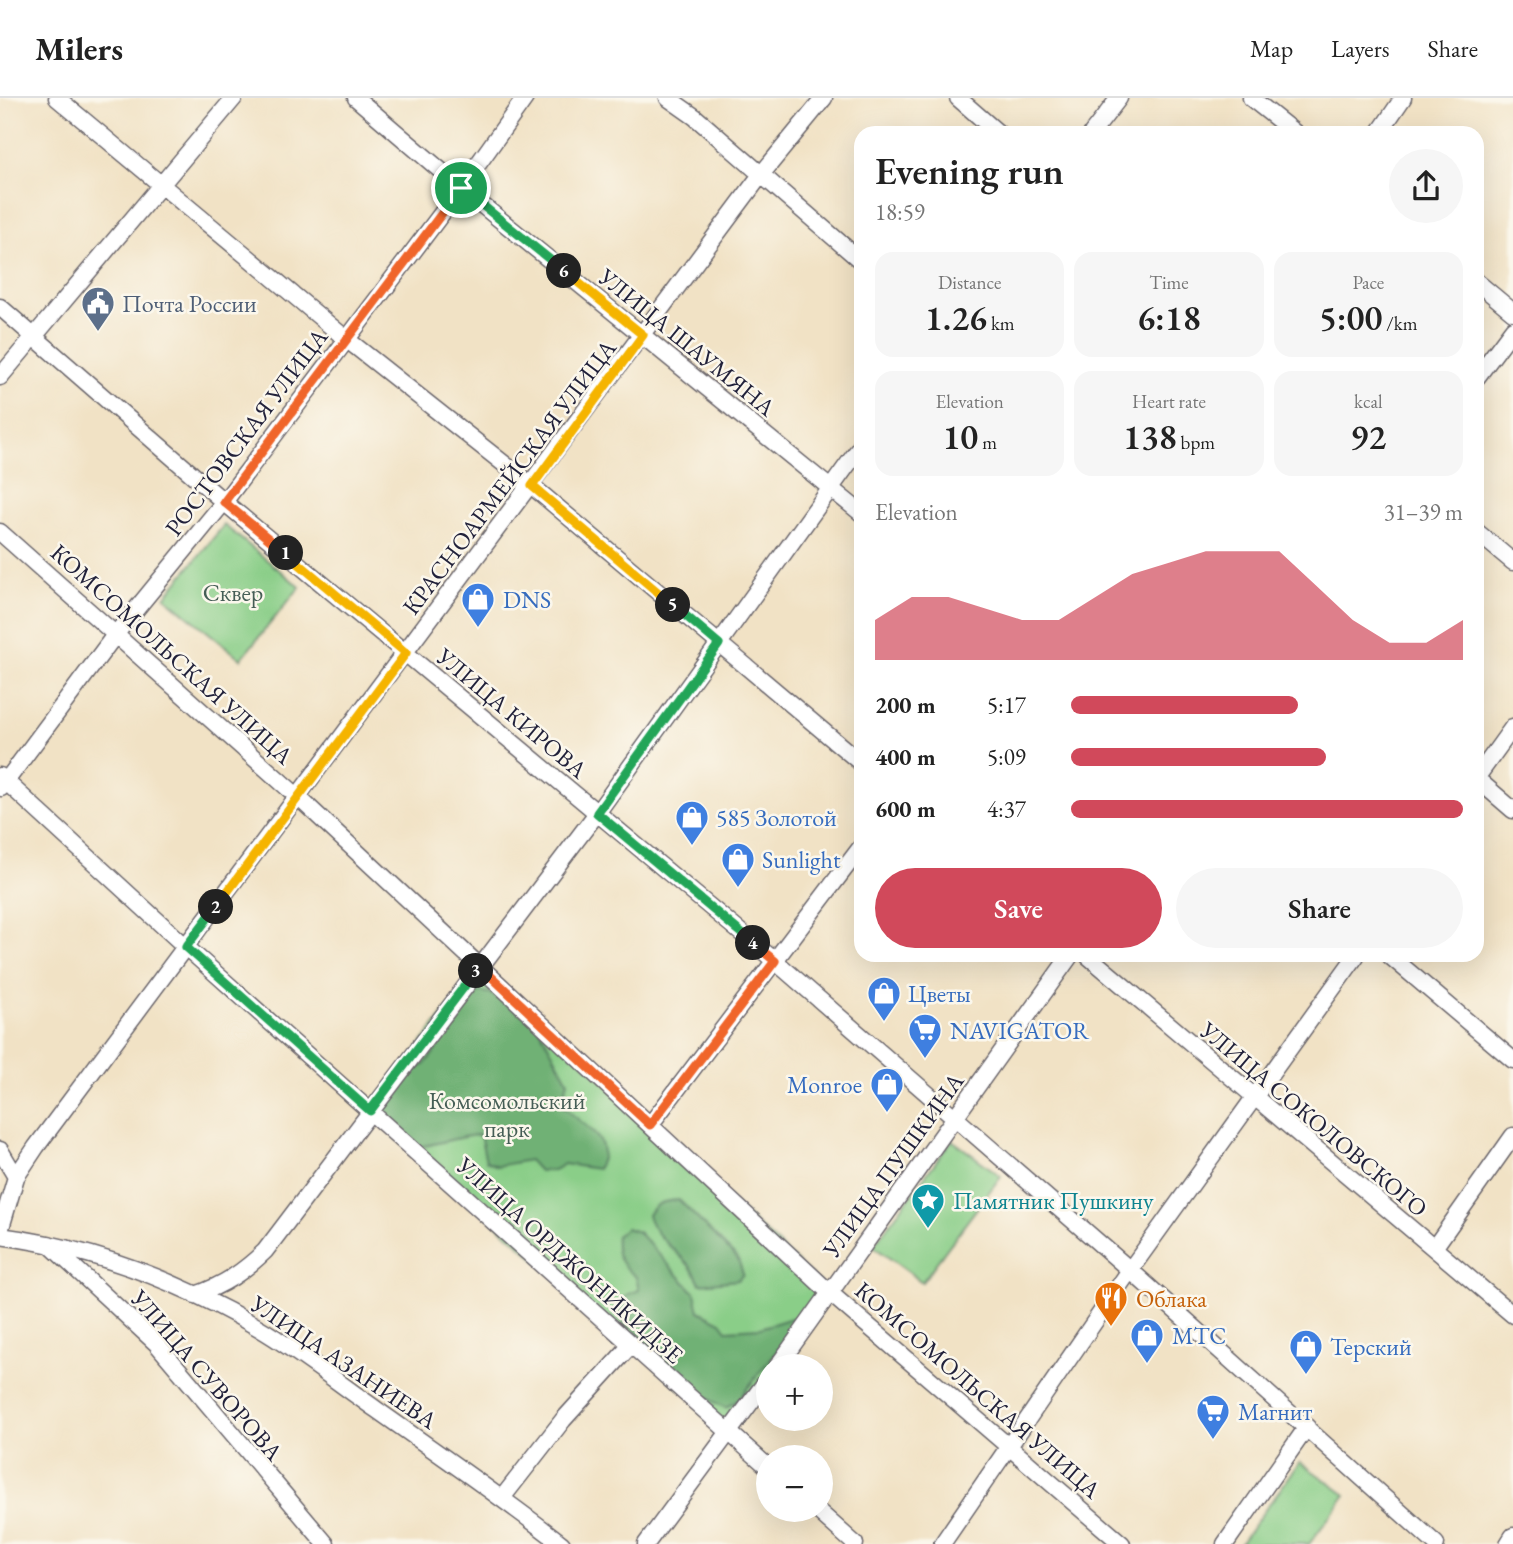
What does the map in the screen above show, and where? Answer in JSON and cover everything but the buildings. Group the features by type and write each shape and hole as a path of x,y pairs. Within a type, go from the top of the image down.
{"street":[{"path":"57,98 345,338 532,486 854,757"},
{"path":"0,377 234,98"},
{"name":"УЛИЦА ШАУМЯНА","path":"356,98 461,188 854,507"},
{"name":"РОСТОВСКАЯ УЛИЦА","path":"2,783 116,635 224,502 345,338 461,188 525,98"},
{"path":"668,98 695,117 854,255"},
{"name":"КРАСНОАРМЕЙСКАЯ УЛИЦА","path":"0,1234 16,1177 760,176 824,98"},
{"path":"958,98 990,126"},
{"path":"1097,126 1119,98"},
{"path":"1251,98 1286,126"},
{"path":"1385,126 1404,98"},
{"path":"1484,288 1513,312"},
{"name":"УЛИЦА КИРОВА","path":"0,307 224,502 775,961 1130,1270 1436,1544"},
{"path":"1484,367 1513,328"},
{"path":"195,1295 219,1287 242,1273 265,1251 597,813 854,455"},
{"name":"КОМСОМОЛЬСКАЯ УЛИЦА","path":"0,532 298,797 830,1293 1008,1449 1122,1544"},
{"path":"1484,538 1513,562"},
{"path":"1484,768 1513,727"},
{"name":"УЛИЦА ОРДЖОНИКИДЗЕ","path":"2,783 756,1456"},
{"path":"1484,784 1513,810"},
{"path":"650,1125 854,856"},
{"name":"УЛИЦА ПУШКИНА","path":"786,1354 1066,962"},
{"name":"УЛИЦА СОКОЛОВСКОГО","path":"1095,962 1253,1099 1513,1315"},
{"path":"942,1544 1130,1270 1352,962"},
{"path":"1397,962 1513,1060"},
{"path":"1434,1248 1513,1136"},
{"path":"0,1150 16,1177"},
{"name":"УЛИЦА АЗАНИЕВА","path":"0,1234 47,1242 104,1257 195,1295 259,1328 502,1498 562,1544"},
{"name":"УЛИЦА СУВОРОВА","path":"47,1242 157,1344 326,1544"},
{"path":"502,1498 563,1420 631,1345"},
{"path":"646,1544 756,1396"},
{"path":"1225,1544 1307,1427"},
{"path":"830,1522 855,1544"},
{"path":"1508,1544 1513,1536"}],"green space":[{"name":"Сквер","path":"224,525 300,587 241,659 165,597"},
{"name":"Комсомольский парк","path":"480,966 830,1293 786,1354 756,1354 756,1396 730,1433 370,1111"},
{"path":"470,990 489,993 537,1024 568,1081 561,1103 593,1132 603,1148 597,1169 564,1164 554,1170 539,1171 529,1160 497,1166 486,1161 480,1135 416,1147 380,1115 406,1074 424,1065 437,1049 460,1001"},
{"path":"952,1140 1001,1176 922,1282 873,1246"},
{"path":"679,1200 738,1259 743,1274 738,1280 700,1284 689,1265 659,1235 648,1215 661,1203"},
{"path":"626,1228 638,1232 695,1293 699,1311 721,1322 727,1330 760,1328 792,1318 796,1327 775,1354 756,1354 756,1377 738,1400 726,1408 712,1401 679,1379 632,1334 622,1320 617,1306 626,1295 639,1290 636,1277 617,1255 616,1236"},
{"path":"1300,1462 1346,1495 1309,1544 1240,1544"}],"place":[{"name":"Почта России","path":"98,333"},
{"name":"DNS","path":"478,629"},
{"name":"585 Золотой","path":"692,847"},
{"name":"Sunlight","path":"738,889"},
{"name":"Цветы","path":"884,1023"},
{"name":"NAVIGATOR","path":"925,1060"},
{"name":"Monroe","path":"887,1114"},
{"name":"Памятник Пушкину","path":"928,1230"},
{"name":"Облака","path":"1111,1328"},
{"name":"МТС","path":"1147,1365"},
{"name":"Терский","path":"1306,1376"},
{"name":"Магнит","path":"1213,1441"}],"route":[{"path":"461,188 643,335 532,486 719,644 597,813 775,961 650,1125 480,966 370,1111 186,947 406,653 224,502 345,338 461,188"}]}
